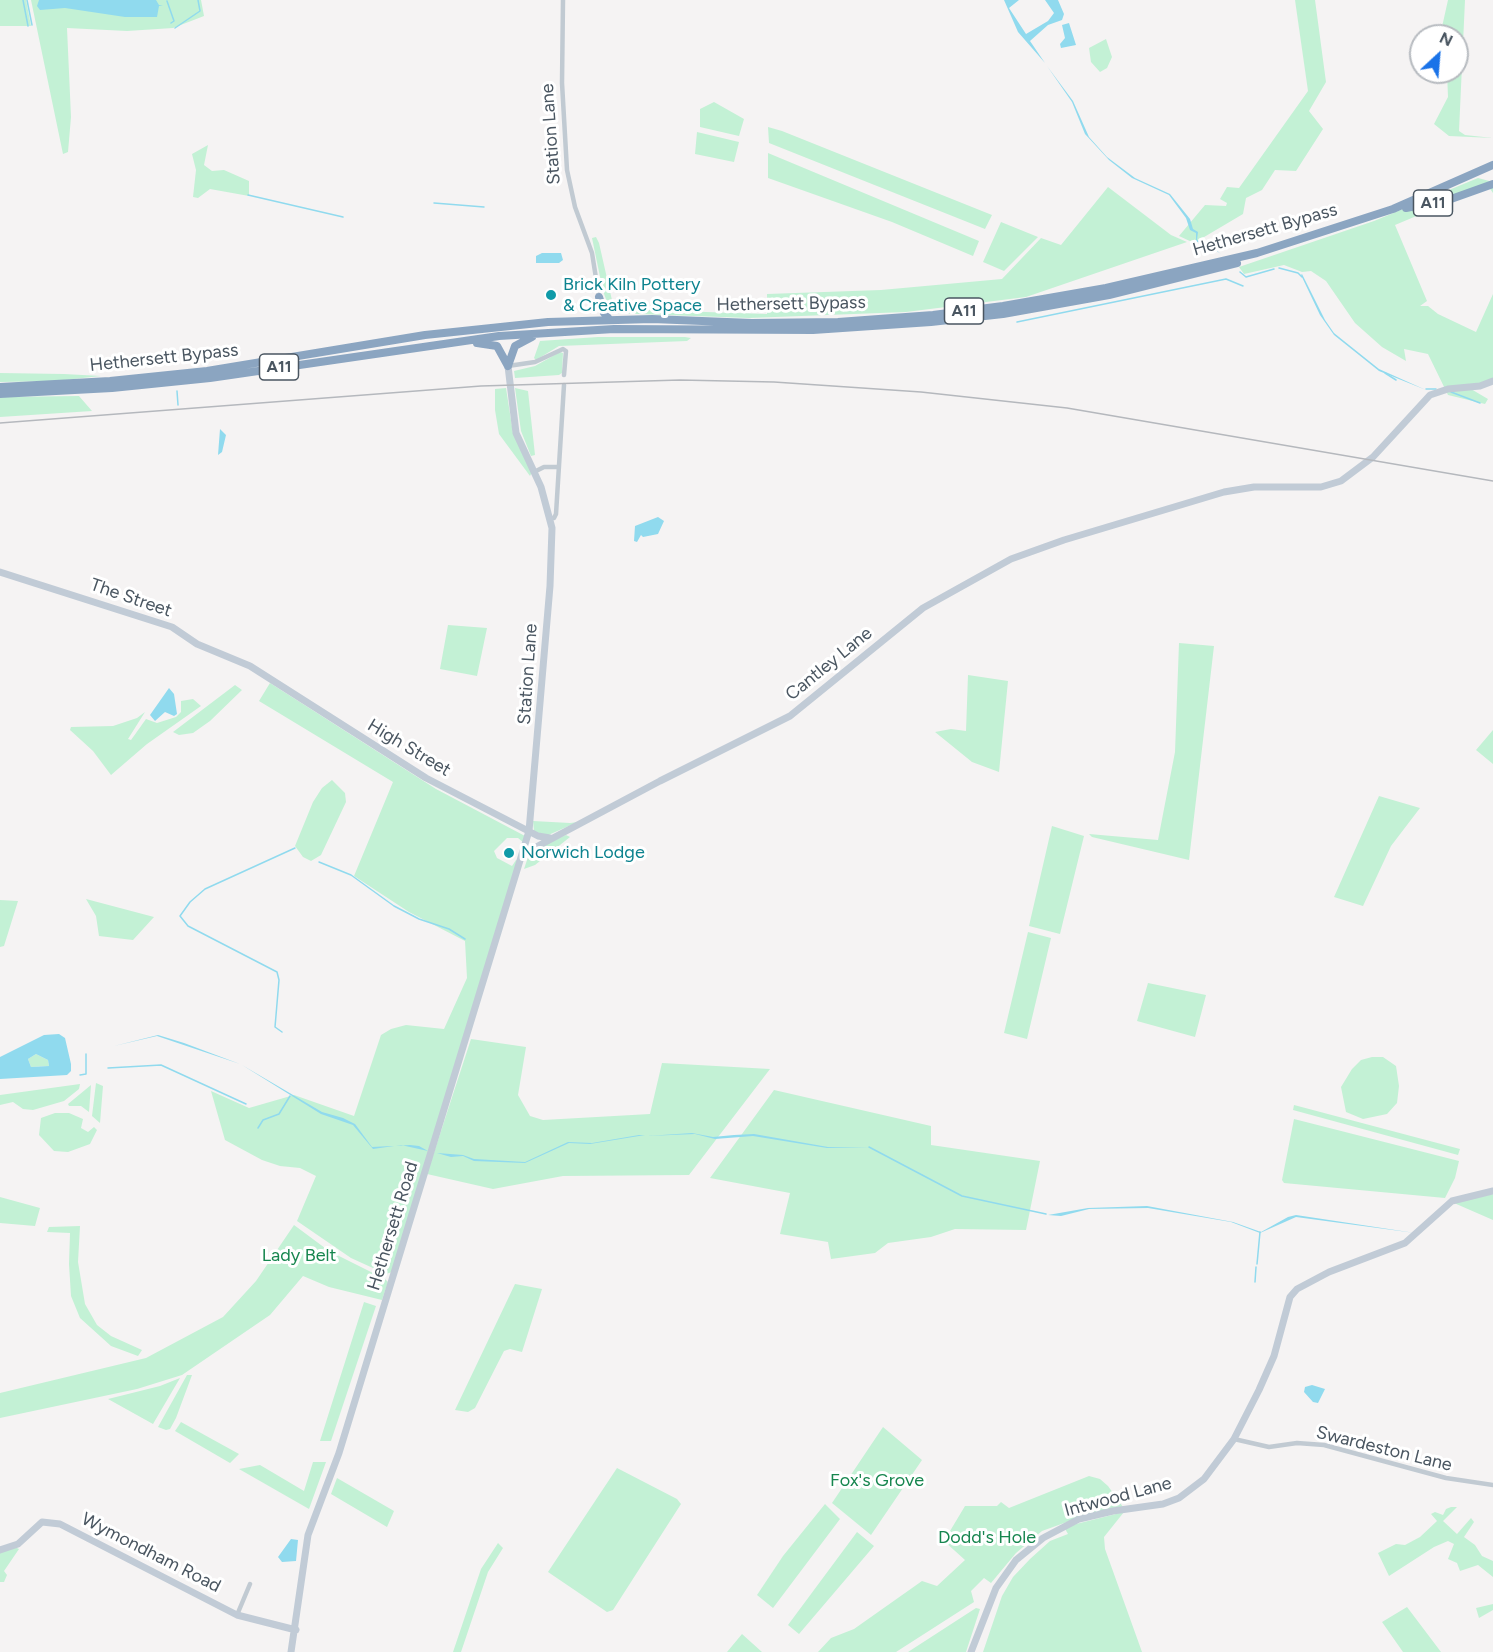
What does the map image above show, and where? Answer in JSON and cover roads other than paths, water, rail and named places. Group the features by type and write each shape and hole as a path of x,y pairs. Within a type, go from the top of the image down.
{"highway":[{"name":"Hethersett Bypass","path":"0,387 188,374 434,334 589,320 838,322 933,315 1049,299 1155,278 1257,253 1392,209 1493,165"},
{"name":"Hethersett Bypass","path":"0,394 112,388 200,379 444,342 557,332 655,329 813,330 931,322 1003,314 1109,295 1206,272 1305,242 1372,217 1461,196 1493,184"},
{"path":"599,297 604,312 610,320"},
{"path":"589,320 595,312 599,297"},
{"name":"A11","path":"508,370 512,350 519,342 557,332"},
{"name":"A11","path":"444,342 491,343 502,350 508,370"}],"street":[{"name":"Station Lane","path":"563,0 562,83 567,170 575,207 594,259 599,297"},
{"path":"508,370 535,362 563,349 566,351 564,375"},
{"name":"Station Lane","path":"508,370 516,433 551,518 550,586 529,831"},
{"name":"Cantley Lane","path":"523,854 790,716 904,621 962,584 1035,549 1127,520 1241,489 1321,487 1341,482 1373,457 1424,400 1434,393 1448,388 1480,386 1493,381"},
{"name":"Station Lane","path":"551,518 555,518 556,514 564,385"},
{"path":"534,472 544,467 558,466"},
{"name":"The Street","path":"0,572 159,622 197,644 233,657 277,684"},
{"name":"High Street","path":"277,684 426,778 529,831"},
{"path":"529,831 551,838"},
{"name":"Hethersett Road","path":"291,1652 308,1535 339,1453 529,831"},
{"name":"Intwood Lane","path":"971,1652 996,1588 1024,1553 1051,1533 1079,1519 1113,1511 1163,1504 1179,1498 1204,1479 1234,1439 1267,1374 1290,1297 1297,1289 1314,1278 1392,1250 1410,1240 1452,1202 1493,1191"},
{"name":"Swardeston Lane","path":"1234,1439 1269,1447 1297,1443 1324,1445 1446,1478 1493,1485"},
{"name":"Wymondham Road","path":"0,1550 18,1544 42,1522 60,1524 237,1615 296,1630"},
{"path":"237,1615 250,1584"}],"water":[{"path":"39,0 156,0 159,5 163,5 159,6 157,17 125,17 65,8 40,10 37,6"},
{"path":"1004,0 1019,0 1009,8 1026,34 1048,21 1054,13 1045,0 1058,0 1064,14 1062,20 1048,25 1030,41 1045,63 1018,32"},
{"path":"1069,23 1076,45 1061,48 1060,44 1065,38 1062,25"},
{"path":"1047,66 1073,101 1089,137 1107,157 1135,178 1170,194 1190,219 1193,229 1198,232 1197,240 1206,242 1221,254 1205,243 1196,242 1196,233 1190,230 1186,218 1169,195 1132,178 1109,160 1085,134 1072,102"},
{"path":"542,253 561,253 563,260 559,263 536,263 536,256"},
{"path":"1302,274 1334,333 1379,369 1426,390 1379,371 1334,335 1320,315"},
{"path":"220,429 226,435 222,452 218,455"},
{"path":"658,517 664,521 658,534 643,537 641,535 637,542 634,541 635,526"},
{"path":"169,688 174,694 177,714 174,716 165,712 155,721 150,715"},
{"path":"59,1034 65,1038 71,1064 71,1071 67,1075 0,1079 0,1057 44,1035","holes":["36,1054 48,1060 49,1066 31,1067 28,1059"]},
{"path":"158,1035 240,1064 157,1036 114,1046"},
{"path":"242,1065 322,1112 355,1124 372,1147 396,1146 373,1149 353,1125 321,1114"},
{"path":"692,1133 713,1137 754,1134 828,1147 871,1147 827,1148 753,1136 715,1139 695,1134 647,1136"},
{"path":"645,1135 590,1144 569,1143 525,1163 474,1161 463,1156 451,1157 437,1153 463,1155 474,1159 525,1162 568,1142 592,1143"},
{"path":"403,1145 419,1146 428,1151"},
{"path":"1147,1206 1233,1222 1261,1232 1296,1215 1415,1233 1296,1217 1260,1233 1231,1222 1148,1208 1089,1209 1061,1216 1048,1215 1088,1208"},
{"path":"1312,1385 1325,1389 1318,1403 1313,1402 1304,1392 1305,1387"},
{"path":"291,1539 298,1540 296,1561 282,1562 278,1557"}],"waterway":[{"path":"23,0 28,26"},
{"path":"27,0 32,25"},
{"path":"175,28 200,11 198,0"},
{"path":"167,1 174,21 171,23"},
{"path":"248,195 343,217"},
{"path":"434,203 484,207"},
{"path":"1279,268 1298,273 1302,277"},
{"path":"1240,272 1246,277 1274,269"},
{"path":"1017,322 1226,279 1243,286"},
{"path":"1385,373 1396,380"},
{"path":"1426,389 1436,389"},
{"path":"177,391 178,405"},
{"path":"1451,392 1480,403"},
{"path":"282,1032 275,1027 279,980 277,972 188,926 180,916 190,902 205,889 295,848"},
{"path":"319,862 351,875 394,906 419,919 449,929 465,939"},
{"path":"80,1075 86,1074 86,1054"},
{"path":"108,1068 161,1065 246,1104"},
{"path":"258,1128 263,1120 279,1114 290,1096"},
{"path":"869,1147 962,1196 1046,1214"},
{"path":"1257,1264 1260,1232"},
{"path":"1255,1282 1256,1267"}],"railway":[{"path":"0,423 481,386 680,380 774,382 921,392 1067,408 1493,481"}],"place":[{"name":"Brick Kiln Pottery & Creative Space","path":"551,295"},
{"name":"Norwich Lodge","path":"509,853"}],"park label":[{"name":"Lady Belt","path":"299,1256"},
{"name":"Fox's Grove","path":"877,1481"},
{"name":"Dodd's Hole","path":"987,1538"}]}
